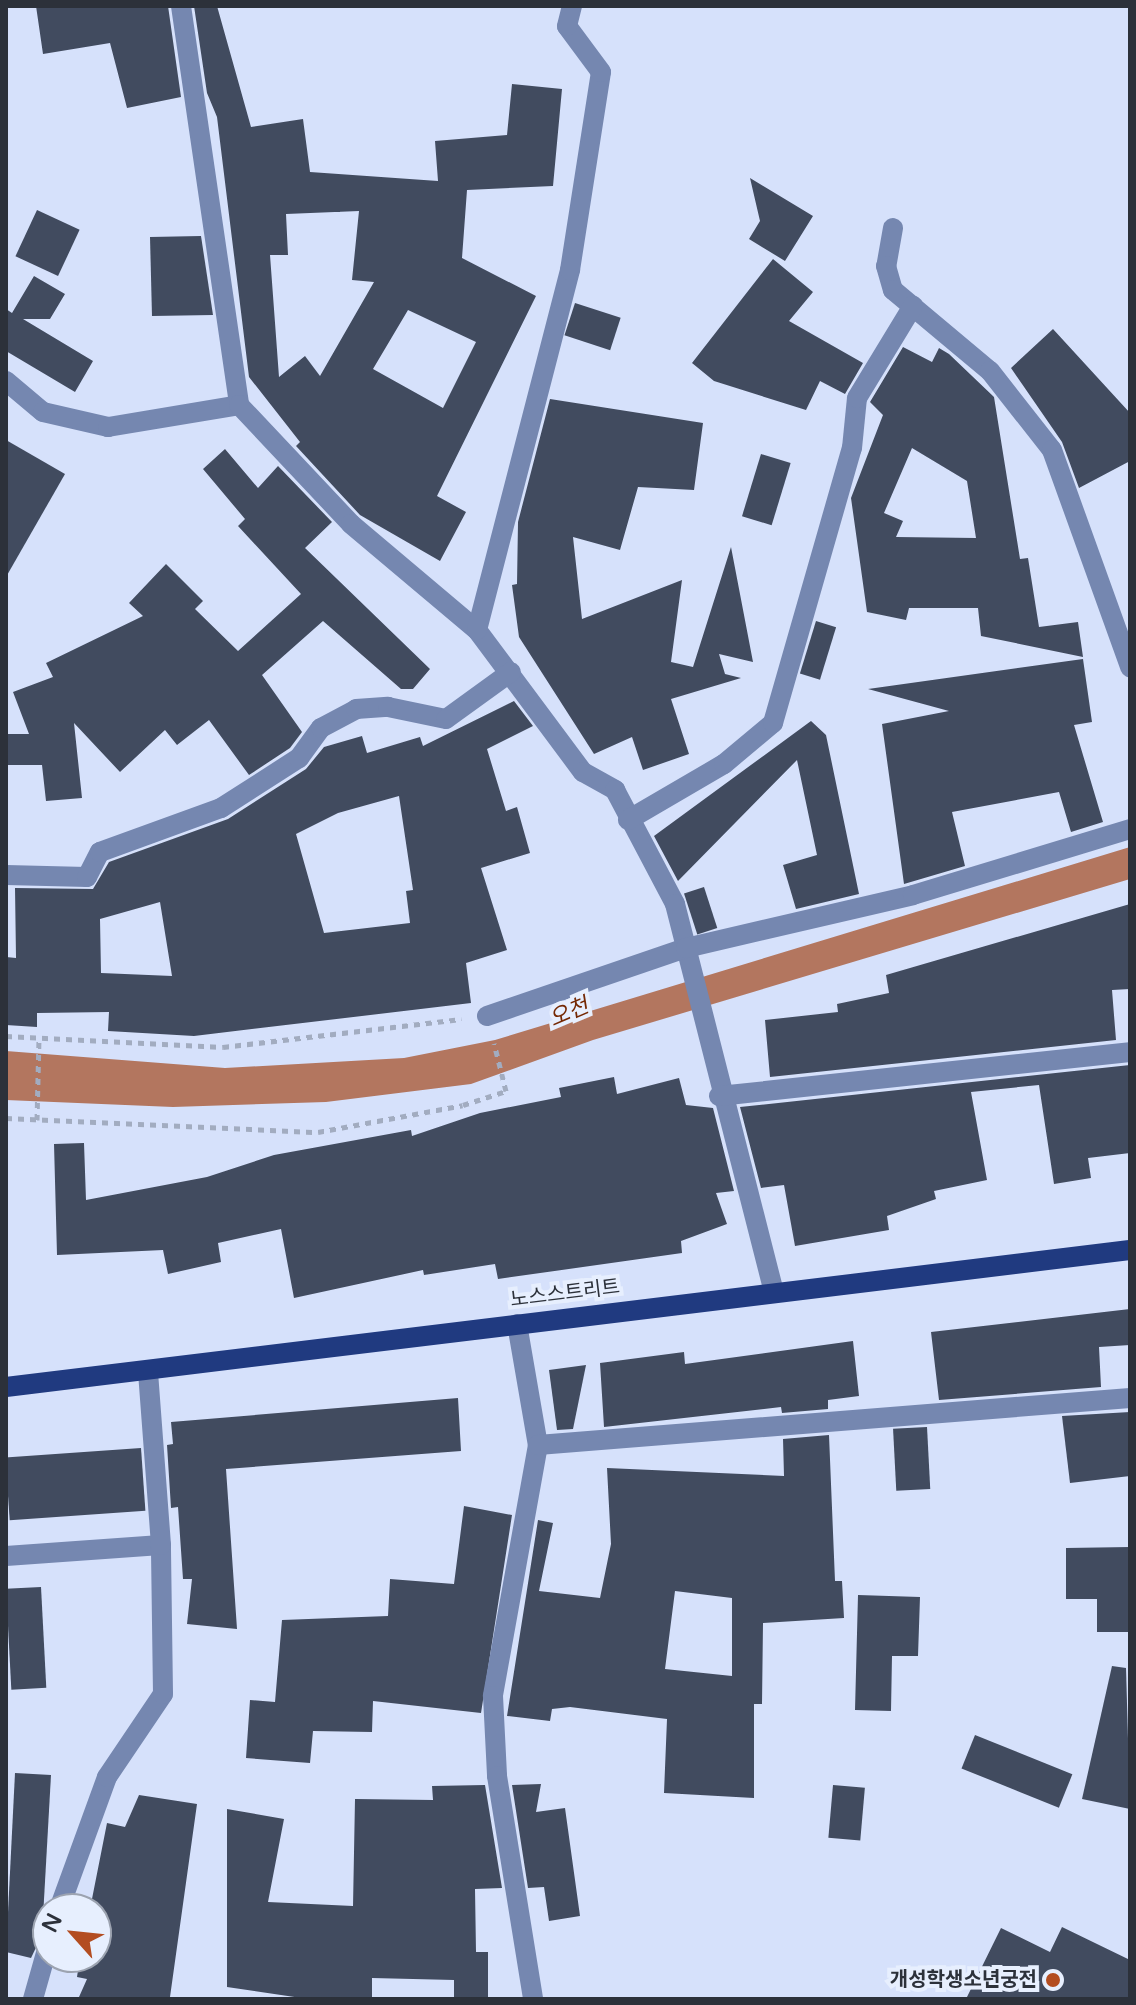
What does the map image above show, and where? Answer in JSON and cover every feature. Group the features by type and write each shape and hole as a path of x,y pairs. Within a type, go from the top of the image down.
{"main road":[{"name":"노스스트리트","path":"6,1387 1130,1250"}],"street":[{"path":"181,6 239,405 351,524 477,630 583,772 615,790 628,820 675,904 719,1096 774,1293"},
{"path":"477,630 570,270 601,72 567,26 572,6"},
{"path":"893,228 886,266 893,290 990,371 1052,450 1130,667"},
{"path":"628,820 724,764 773,723 852,448 857,398 913,306"},
{"path":"6,381 43,412 108,427 239,405"},
{"path":"6,875 87,877 95,873 100,852 221,808 299,758 321,728 356,709 388,707 446,719 511,672"},
{"path":"488,1022 686,948 913,895 1130,829"},
{"path":"719,1096 1130,1052"},
{"path":"517,1324 538,1445 493,1696 497,1776 533,1999"},
{"path":"65,1893 107,1777 163,1694 161,1545 148,1372"},
{"path":"538,1445 1130,1398"},
{"path":"6,1556 161,1545"},
{"path":"33,1999 40,1973"}],"path":[{"path":"6,1036 223,1047 488,1022 506,1091 463,1105 318,1132 6,1118"},
{"path":"37,1120 39,1039"}],"shaded area":[{"path":"1130,847 1130,879 593,1040 471,1084 326,1102 173,1107 6,1100 6,1051 225,1068 404,1058 495,1040"}],"building":[{"path":"36,6 168,6 181,97 127,108 110,43 43,54"},
{"path":"194,6 217,6 251,127 303,119 310,172 438,181 435,141 507,135 512,84 562,89 553,186 467,190 462,258 536,296 437,496 466,512 440,561 360,515 296,446 300,442 249,377 217,117 207,93","holes":["359,211 352,280 374,282 320,376 305,356 279,377 270,255 288,255 286,214","408,310 476,342 443,408 373,369"]},
{"path":"750,178 813,216 785,261 749,239 760,221"},
{"path":"37,210 80,230 58,276 15,256"},
{"path":"201,236 213,315 152,316 150,237"},
{"path":"773,259 813,292 789,321 863,363 845,394 820,381 806,410 714,381 692,363"},
{"path":"34,276 65,294 50,319 23,319 93,361 75,392 6,351 6,309 12,313"},
{"path":"575,303 621,318 610,350 564,335"},
{"path":"1053,329 1130,413 1130,461 1079,488 1062,442 1011,368"},
{"path":"903,347 932,362 939,348 994,397 1020,559 1028,558 1039,627 1078,622 1083,657 981,636 978,608 909,608 906,620 867,612 851,498 883,415 870,402","holes":["912,448 967,481 976,538 896,537 903,521 884,513"]},
{"path":"550,399 703,423 694,490 638,487 620,550 573,537 582,619 682,580 671,662 693,667 731,547 753,662 719,654 725,674 741,678 671,699 689,754 643,770 632,737 594,754 519,637 512,585 517,584 518,522"},
{"path":"6,440 65,474 6,577"},
{"path":"225,449 258,488 278,466 332,522 305,548 430,669 413,689 401,689 323,621 262,675 302,732 290,748 249,775 209,720 177,745 165,730 120,772 74,723 82,798 46,801 42,765 6,765 6,734 29,734 13,692 53,677 46,663 143,616 129,603 166,564 203,601 195,609 238,651 301,594 238,526 245,519 203,469"},
{"path":"761,454 791,463 772,525 742,516"},
{"path":"816,621 836,627 820,680 800,674"},
{"path":"1083,659 1092,722 1074,725 1103,822 1071,832 1059,792 952,812 965,866 904,884 882,724 949,711 868,689"},
{"path":"514,701 533,726 487,749 506,811 517,807 530,853 481,868 507,950 466,963 471,1003 194,1036 108,1031 109,1012 37,1013 37,1027 6,1025 6,957 16,958 15,888 93,889 109,862 228,819 306,769 324,747 362,736 367,753 420,737 423,746","holes":["399,796 413,890 406,891 410,923 324,933 296,834 338,813","160,902 172,976 101,973 100,919"]},
{"path":"811,721 826,735 859,894 796,909 783,865 817,855 797,760 678,881 654,836"},
{"path":"704,887 717,928 697,934 684,893"},
{"path":"1130,904 1130,989 1112,990 1116,1040 770,1077 765,1020 838,1012 837,1004 889,993 886,975"},
{"path":"1130,1065 1130,1153 1088,1158 1091,1178 1054,1184 1039,1085 971,1092 987,1180 934,1191 936,1199 887,1216 889,1230 795,1246 784,1185 761,1188 740,1107"},
{"path":"614,1077 617,1094 679,1078 686,1105 713,1108 734,1191 716,1193 727,1224 681,1241 682,1253 498,1279 495,1264 424,1275 423,1270 294,1298 281,1229 218,1243 221,1262 168,1274 163,1250 57,1255 54,1144 84,1143 86,1200 207,1177 274,1155 411,1130 412,1136 480,1113 561,1097 559,1088"},
{"path":"1130,1309 1130,1345 1099,1347 1101,1387 939,1400 931,1332"},
{"path":"853,1341 859,1396 828,1400 828,1409 782,1413 781,1407 604,1427 600,1363 684,1352 685,1364"},
{"path":"586,1365 573,1429 557,1430 549,1370"},
{"path":"458,1398 461,1451 226,1469 237,1629 187,1624 192,1579 183,1579 178,1507 171,1508 167,1445 173,1444 171,1422"},
{"path":"1130,1412 1130,1476 1070,1483 1062,1416"},
{"path":"927,1427 930,1489 896,1491 893,1429"},
{"path":"829,1435 835,1581 842,1581 844,1618 763,1623 762,1704 754,1704 754,1798 664,1793 667,1719 570,1707 552,1709 550,1721 507,1716 538,1520 553,1523 539,1591 600,1598 611,1544 607,1468 784,1476 783,1439","holes":["675,1591 732,1598 732,1676 665,1669"]},
{"path":"141,1448 145,1511 10,1520 6,1457"},
{"path":"464,1506 512,1515 481,1713 373,1701 372,1732 313,1731 310,1763 246,1758 250,1700 275,1702 282,1620 388,1616 390,1579 454,1584"},
{"path":"1130,1547 1130,1632 1097,1632 1097,1599 1066,1599 1066,1548"},
{"path":"41,1587 46,1688 11,1690 6,1589"},
{"path":"858,1595 920,1597 918,1656 892,1656 891,1711 855,1710"},
{"path":"1112,1666 1126,1668 1130,1809 1082,1799"},
{"path":"975,1735 1072,1774 1059,1808 962,1768"},
{"path":"15,1773 51,1775 44,1893 32,1893 32,1956 6,1952"},
{"path":"541,1784 536,1812 565,1808 580,1916 549,1921 544,1887 528,1888 512,1785"},
{"path":"485,1785 502,1888 475,1889 476,1952 488,1952 488,1999 454,1999 454,1980 372,1978 372,1999 308,1999 227,1987 227,1809 284,1819 268,1902 353,1906 355,1799 433,1800 432,1786"},
{"path":"833,1785 865,1788 860,1841 828,1838"},
{"path":"139,1795 197,1804 170,1997 79,1997 87,1979 77,1977 78,1973 112,1973 112,1893 93,1893 107,1823 125,1827"},
{"name":"개성학생소년궁전","path":"1062,1927 1130,1960 1130,1999 966,1999 1001,1928 1050,1952"}],"place":[{"name":"개성학생소년궁전","path":"1053,1980"}],"water label":[{"name":"오천","path":"569,1013"}]}
